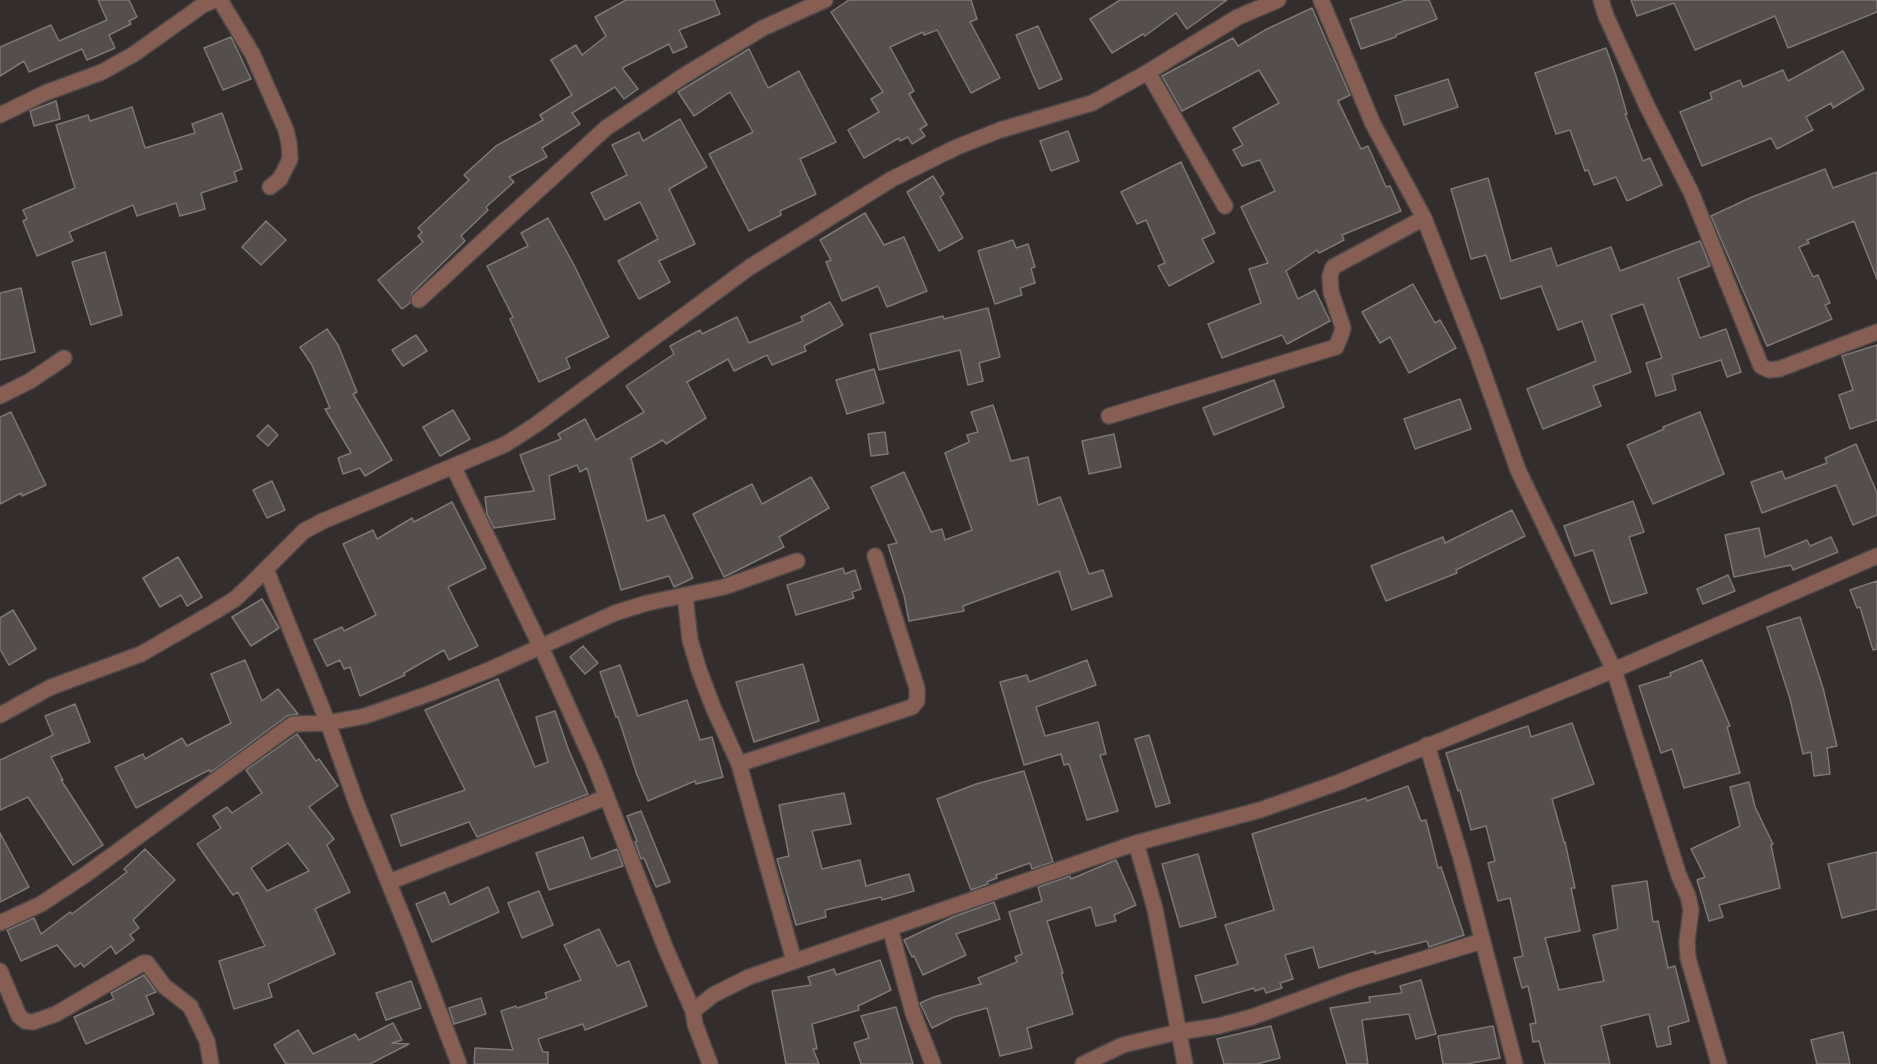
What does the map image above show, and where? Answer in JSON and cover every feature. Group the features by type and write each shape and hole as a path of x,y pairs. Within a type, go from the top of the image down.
{"street":[{"path":"0,115 45,93 102,72 134,54 202,5 215,0"},
{"path":"220,0 253,55 286,130 290,159 280,180 270,187"},
{"path":"419,300 606,128 685,75 763,28 825,0"},
{"path":"0,715 51,687 141,654 235,598 304,531 506,444 534,426 750,267 892,179 957,147 1000,130 1092,103 1238,17 1278,0"},
{"path":"1321,0 1373,124 1424,218 1476,348 1518,470 1614,670 1679,876 1688,896 1690,910 1688,958 1719,1064"},
{"path":"1601,0 1647,106 1691,192 1761,366 1769,370 1779,369 1877,332"},
{"path":"1148,72 1226,206"},
{"path":"1108,416 1336,347 1342,327 1331,292 1329,276 1333,267 1424,218"},
{"path":"0,396 30,381 64,358"},
{"path":"453,466 541,647 594,764 665,948 693,1011 694,1024 710,1064"},
{"path":"739,764 912,707 917,701 917,688 875,556"},
{"path":"693,1011 713,995 749,977 794,960 1136,843 1260,810 1337,783 1614,670 1877,556"},
{"path":"0,923 41,904 93,869 293,724 328,723 365,716 431,693 615,614 647,603 724,587 797,561"},
{"path":"266,569 328,723 357,804 459,1064"},
{"path":"685,596 690,640 713,707 739,764 794,960"},
{"path":"1427,745 1462,862 1515,1064"},
{"path":"389,882 607,797"},
{"path":"1136,843 1155,909 1185,1064"},
{"path":"890,928 913,1013 933,1064"},
{"path":"1083,1064 1123,1045 1252,1017 1351,981 1482,941"},
{"path":"0,971 19,1016 25,1021 33,1022 56,1014 143,963 147,963 164,986 190,1006 207,1041 211,1064"}],"building":[{"path":"98,0 129,0 137,17 129,21 131,24 109,35 115,48 87,60 82,49 29,72 24,61 0,76 0,47 51,25 59,41 107,20"},
{"path":"626,0 714,0 720,14 679,30 687,47 673,53 669,44 622,68 638,89 624,99 615,87 572,113 580,124 542,148 547,157 509,177 514,182 486,207 488,210 461,236 465,241 412,293 410,303 402,309 378,280 423,242 418,236 422,232 418,228 469,180 464,175 496,146 543,120 540,115 572,95 551,60 576,45 582,55 606,36 595,17"},
{"path":"849,0 971,0 977,19 970,22 1000,78 971,93 937,30 924,35 923,32 890,47 914,91 909,94 927,125 920,129 925,136 912,144 908,137 900,141 899,138 864,158 848,130 879,112 871,99 883,92 831,12"},
{"path":"1120,0 1227,0 1187,29 1176,13 1145,36 1143,34 1112,53 1090,19"},
{"path":"1406,0 1429,0 1437,19 1361,49 1350,19"},
{"path":"1631,0 1877,0 1877,12 1788,48 1775,16 1695,50 1674,3 1637,16"},
{"path":"1312,8 1350,95 1338,101 1361,149 1368,146 1386,187 1390,186 1401,211 1342,235 1344,240 1319,253 1317,250 1286,271 1298,299 1315,290 1330,321 1287,344 1282,335 1222,358 1208,324 1261,303 1249,269 1268,263 1241,207 1275,191 1260,160 1242,166 1233,150 1243,145 1233,128 1279,103 1259,70 1182,111 1162,76 1233,38 1238,46 1267,29"},
{"path":"1038,26 1062,79 1039,89 1016,35"},
{"path":"231,37 251,79 223,90 204,48"},
{"path":"1606,48 1627,114 1625,114 1643,161 1650,158 1662,185 1627,201 1616,177 1594,185 1588,170 1585,171 1570,130 1556,134 1535,73"},
{"path":"749,49 768,88 799,71 836,142 800,159 816,194 780,211 781,215 749,231 709,154 753,132 730,92 694,116 678,92"},
{"path":"1843,51 1864,89 1833,108 1831,103 1806,117 1813,130 1777,149 1771,138 1702,166 1680,112 1712,99 1710,93 1740,80 1743,87 1783,70 1788,81"},
{"path":"1448,79 1458,107 1404,125 1395,96"},
{"path":"56,101 60,119 34,126 30,111"},
{"path":"132,107 145,148 195,133 192,124 222,113 242,169 234,172 237,181 201,193 205,209 180,216 176,203 137,216 133,205 69,232 73,241 37,256 23,221 27,219 23,210 75,188 56,125 88,115 90,121"},
{"path":"680,119 707,167 669,189 695,244 659,261 670,282 639,299 618,261 658,239 640,202 605,220 591,193 627,175 612,145 639,132 643,141"},
{"path":"1068,131 1079,161 1051,171 1040,141"},
{"path":"1181,162 1215,233 1202,239 1214,262 1169,286 1158,266 1165,263 1146,220 1137,224 1121,192"},
{"path":"1825,169 1833,188 1877,172 1877,279 1854,221 1807,240 1809,243 1799,247 1813,277 1818,275 1830,303 1825,305 1832,319 1767,346 1711,216 1752,197"},
{"path":"933,176 944,194 940,197 963,238 939,251 907,192"},
{"path":"1488,178 1511,261 1551,248 1557,266 1611,247 1620,271 1700,241 1710,266 1678,278 1700,338 1726,329 1741,372 1727,377 1721,360 1672,375 1676,390 1656,396 1646,363 1662,358 1643,304 1611,315 1631,372 1593,386 1601,406 1543,429 1527,389 1596,361 1582,321 1558,330 1541,286 1501,299 1486,255 1471,259 1451,189"},
{"path":"865,213 884,245 904,237 927,291 887,307 878,286 842,301 826,262 831,260 820,240"},
{"path":"548,218 609,337 566,358 570,368 539,382 510,319 513,317 487,266 528,246 521,233"},
{"path":"266,221 286,240 261,265 242,247"},
{"path":"1013,240 1016,248 1028,244 1035,267 1031,268 1035,283 1020,288 1022,295 995,304 978,251"},
{"path":"105,252 122,315 91,325 72,262"},
{"path":"1413,284 1435,323 1440,320 1456,348 1409,373 1390,337 1380,343 1362,312"},
{"path":"21,288 35,352 0,360 0,293"},
{"path":"830,302 843,325 804,346 806,351 772,365 767,355 734,371 728,359 687,382 706,418 666,444 663,440 631,458 647,521 664,515 693,578 674,587 669,576 621,590 587,468 580,472 577,465 549,476 555,519 494,528 487,514 485,497 534,491 520,455 561,439 558,434 585,419 596,440 644,412 626,386 674,354 670,346 700,330 702,334 737,317 749,343 803,321 801,317"},
{"path":"988,308 1000,357 979,363 983,381 968,385 960,350 879,370 870,334 943,316 944,319"},
{"path":"327,329 338,345 357,392 353,394 392,460 365,476 360,468 343,474 338,458 351,453 325,409 330,408 312,365 300,347"},
{"path":"416,335 427,351 403,366 392,350"},
{"path":"1877,345 1877,420 1850,429 1839,395 1853,390 1842,356"},
{"path":"874,369 884,403 847,414 836,380"},
{"path":"1274,380 1284,407 1214,435 1203,408"},
{"path":"1460,399 1471,429 1415,449 1404,419"},
{"path":"993,405 1011,461 1028,457 1038,505 1060,497 1089,574 1103,570 1112,596 1072,610 1059,571 963,606 964,611 909,621 904,595 888,545 897,543 871,487 904,472 931,532 942,529 945,540 972,530 945,453 969,442 967,435 978,432 971,412"},
{"path":"453,410 470,439 440,456 423,427"},
{"path":"11,412 46,485 22,496 21,493 0,504 0,417"},
{"path":"1700,412 1724,474 1653,504 1627,445"},
{"path":"268,425 278,435 268,446 257,436"},
{"path":"885,432 888,454 871,456 868,434"},
{"path":"1114,434 1121,467 1089,474 1082,441"},
{"path":"1856,444 1877,493 1877,515 1853,525 1836,485 1762,513 1751,482 1782,471 1785,479 1827,463 1825,458"},
{"path":"811,477 829,508 779,537 784,547 724,577 693,514 752,484 762,504"},
{"path":"272,481 285,510 267,518 253,490"},
{"path":"1633,501 1644,532 1629,537 1647,593 1611,604 1593,550 1575,556 1564,526"},
{"path":"452,502 486,568 448,587 478,646 449,660 444,650 404,673 405,675 360,696 350,667 344,669 340,660 327,666 314,640 342,627 344,631 376,615 343,544 373,530 377,539 412,518 414,522"},
{"path":"1512,510 1525,536 1456,570 1457,573 1386,601 1371,566 1443,537 1445,543"},
{"path":"1759,528 1765,557 1807,540 1810,546 1831,537 1838,552 1793,570 1791,565 1734,577 1725,535"},
{"path":"178,557 202,597 187,606 181,595 160,607 143,578"},
{"path":"843,568 845,574 855,570 861,589 852,592 854,598 796,615 787,585"},
{"path":"1728,575 1735,591 1703,604 1697,589"},
{"path":"1877,581 1877,649 1873,650 1860,607 1857,608 1850,590"},
{"path":"262,599 279,628 251,646 232,617"},
{"path":"13,610 36,649 9,665 0,649 0,618"},
{"path":"1800,617 1823,688 1837,746 1827,748 1830,774 1814,776 1811,752 1803,754 1790,699 1767,627"},
{"path":"583,646 598,663 585,674 570,657"},
{"path":"245,660 262,701 278,689 298,714 287,716 214,770 210,772 209,770 136,808 115,767 143,754 145,759 182,738 187,746 231,723 211,674"},
{"path":"1087,660 1096,685 1036,707 1045,736 1098,722 1106,754 1100,755 1118,811 1087,820 1069,764 1064,765 1061,754 1024,765 1000,682 1027,675 1029,682"},
{"path":"1702,660 1730,726 1727,727 1740,773 1684,788 1672,749 1661,753 1639,686 1671,676 1670,673"},
{"path":"803,664 819,721 754,742 736,682"},
{"path":"620,665 638,716 687,700 700,740 712,737 723,777 696,784 695,781 648,801 600,672"},
{"path":"498,679 535,767 548,762 536,717 555,711 588,794 477,837 469,822 401,846 391,815 465,790 425,710"},
{"path":"75,704 90,742 51,757 63,780 61,780 103,845 73,865 28,797 0,810 0,760 53,735 45,716"},
{"path":"1572,723 1594,784 1552,799 1565,842 1575,888 1571,888 1580,931 1545,938 1559,990 1604,981 1593,935 1618,929 1612,886 1647,881 1653,922 1658,921 1668,968 1675,966 1689,1021 1668,1027 1671,1044 1657,1047 1649,1014 1601,1026 1610,1064 1545,1064 1539,1041 1533,1042 1530,1024 1536,1023 1528,986 1522,988 1514,958 1523,956 1510,898 1498,901 1488,863 1495,861 1486,826 1471,830 1460,790 1458,791 1446,753 1528,726 1531,737"},
{"path":"297,734 316,761 319,759 338,786 309,807 334,839 327,845 350,892 315,909 335,954 268,984 272,997 234,1009 219,961 265,946 238,892 233,895 197,844 221,828 213,816 227,807 232,813 262,793 246,770","holes":["288,843 309,871 267,891 251,868"]},
{"path":"1149,735 1170,803 1156,807 1135,739"},
{"path":"1024,771 1053,862 1032,869 1030,863 996,875 997,878 987,882 988,884 971,890 937,799 976,784"},
{"path":"1749,782 1755,807 1773,844 1771,845 1780,888 1719,905 1723,917 1709,921 1697,880 1705,877 1691,849 1740,826 1730,787"},
{"path":"1408,786 1421,821 1426,820 1438,868 1441,867 1464,935 1429,947 1427,941 1375,954 1375,951 1319,968 1313,947 1285,955 1293,979 1280,983 1282,988 1266,993 1264,988 1255,991 1254,988 1203,1003 1195,976 1238,964 1225,925 1274,910 1252,834 1366,798 1367,801"},
{"path":"844,793 851,824 812,831 822,869 860,860 866,886 909,874 914,891 882,900 881,897 825,910 826,917 796,925 777,859 789,856 779,805"},
{"path":"641,811 670,882 656,887 644,858 641,859 627,816"},
{"path":"0,833 29,887 0,902"},
{"path":"583,837 591,859 617,849 623,866 549,890 536,853"},
{"path":"145,849 175,880 133,920 139,928 130,935 134,940 116,954 111,946 84,967 81,963 75,967 57,945 21,961 7,930 34,918 41,934 70,912 72,914 127,872 124,869"},
{"path":"1877,852 1877,909 1842,918 1828,864"},
{"path":"1198,854 1216,917 1180,927 1162,864"},
{"path":"1116,860 1136,905 1114,915 1116,921 1096,926 1091,907 1047,921 1073,1014 1027,1028 1032,1048 1000,1056 987,1008 954,1017 932,1028 920,1003 981,984 978,978 1017,962 1015,957 1022,954 1009,912 1042,901 1038,887 1070,876 1071,879"},
{"path":"488,887 499,912 432,942 416,904 445,892 450,905"},
{"path":"539,891 553,925 522,938 508,903"},
{"path":"994,902 1000,919 956,934 966,955 923,975 904,940 953,917"},
{"path":"599,929 617,966 629,961 647,1006 585,1030 583,1024 538,1039 543,1052 548,1052 548,1064 474,1064 475,1048 513,1050 501,1011 547,998 545,993 581,980 564,945"},
{"path":"880,960 891,990 858,1006 859,1010 812,1024 817,1049 813,1049 819,1064 786,1064 772,991 811,985 808,977 834,969 836,975"},
{"path":"144,975 156,992 146,996 154,1014 86,1044 74,1017 114,999 111,993"},
{"path":"1421,980 1436,1034 1416,1039 1409,1014 1362,1020 1368,1064 1347,1064 1330,1008 1370,1002 1369,997 1402,993 1400,986"},
{"path":"411,981 421,1008 386,1020 376,993"},
{"path":"481,998 486,1014 454,1024 449,1008"},
{"path":"896,1007 913,1064 861,1064 854,1043 869,1038 861,1016"},
{"path":"393,1023 402,1040 392,1043 409,1044 370,1064 286,1064 274,1045 298,1030 313,1054 355,1034 359,1040"},
{"path":"1271,1026 1280,1058 1257,1064 1224,1064 1217,1039"},
{"path":"1493,1026 1500,1058 1466,1064 1443,1064 1438,1036"},
{"path":"1843,1032 1850,1064 1817,1064 1811,1040"}]}
